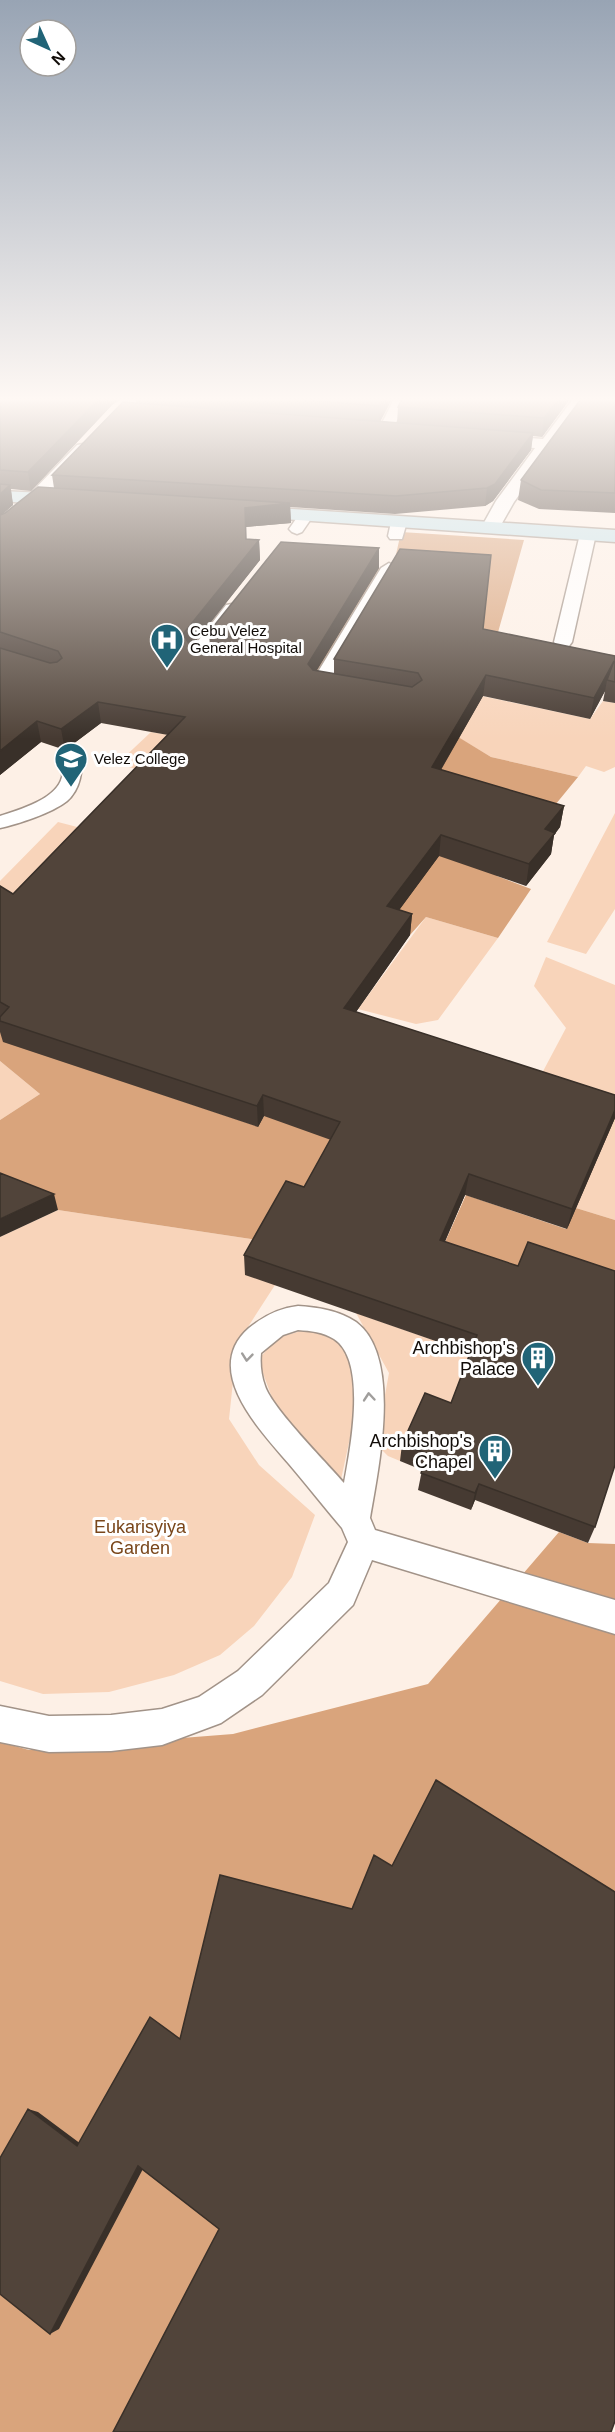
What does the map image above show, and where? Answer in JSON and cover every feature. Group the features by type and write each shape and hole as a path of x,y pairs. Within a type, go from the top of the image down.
{"street":[{"path":"238,512 301,522 397,529 490,528 615,536"},
{"path":"490,528 499,512"}],"lane":[{"path":"563,642 588,534"},
{"path":"353,691 319,686 388,568"},
{"path":"231,665 196,656 245,593"},
{"path":"0,822 21,816 60,797 72,777 70,758"},
{"path":"0,1724 49,1734 111,1733 162,1727 209,1711 250,1683 341,1594 359,1530 371,1406 365,1356 348,1331 330,1322 304,1317 284,1318 247,1348 245,1364 251,1392 359,1530 615,1617"}],"green space":[{"path":"444,688 590,719 603,701 615,703 615,767 604,772 586,766 578,777 491,757 436,724"},
{"path":"151,732 187,738 31,901 0,894 0,881 58,822 81,828 140,770 117,764"},
{"path":"615,813 615,909 586,954 547,942"},
{"path":"426,917 498,938 438,1020 416,1024 358,1009"},
{"path":"546,957 615,985 615,1220 576,1208 532,1092 566,1028 534,986"},
{"path":"0,1061 40,1094 0,1120"},
{"name":"Eukarisyiya Garden","path":"58,1210 265,1241 275,1285 237,1344 229,1419 259,1465 315,1515 292,1577 254,1626 220,1655 174,1675 109,1692 43,1694 0,1681 0,1237"},
{"path":"356,1313 473,1354 447,1421 422,1411 400,1461 388,1456 376,1444 389,1373"},
{"path":"308,1329 342,1343 356,1370 353,1424 340,1484 274,1403 258,1360 277,1338"}],"shaded area":[{"path":"401,532 524,540 495,643 615,655 615,668 494,652 437,724 491,757 578,777 497,876 531,889 498,938 426,917 410,935 3,1041 257,1126 265,1115 369,1153 265,1241 58,1210 0,1187 0,1120 40,1094 0,1061 0,994 278,694 374,568 393,568"},
{"path":"466,1195 566,1229 576,1208 615,1220 615,1293 514,1286 437,1260"},
{"path":"559,1532 588,1543 615,1544 615,1907 294,2089 116,2432 0,2432 0,1742 29,1750 233,1734 428,1684"}],"building":[{"path":"245,512 246,539 259,540 183,634 188,642 229,651 236,651 241,646 238,639 209,632 281,542 379,548 308,664 313,670 412,687 422,680 418,673 334,659 400,549 491,555 483,629 615,656 615,682 607,680 614,661 594,698 486,675 432,767 564,806 545,829 555,833 529,864 441,835 387,906 412,914 344,1008 615,1095 615,1110 572,1209 469,1174 440,1240 518,1266 528,1242 615,1271 615,1465 595,1527 479,1484 475,1493 421,1473 428,1454 402,1444 425,1393 451,1403 477,1335 244,1255 286,1181 304,1187 340,1122 263,1095 257,1106 0,1021 0,1017 9,1007 0,1002 0,886 13,894 185,717 98,702 61,729 37,721 0,751 0,648 50,663 62,658 58,651 0,632 0,515 5,513"},
{"path":"0,1173 54,1194 0,1219"},
{"path":"436,1780 615,1892 615,2421 611,2432 113,2432 219,2229 138,2166 50,2334 0,2294 0,2158 28,2109 77,2146 150,2017 180,2039 220,1875 352,1909 374,1855 392,1866"}],"place":[{"name":"Cebu Velez General Hospital","path":"167,669"},
{"name":"Velez College","path":"71,788"},
{"name":"Archbishop's Palace","path":"538,1387"},
{"name":"Archbishop's Chapel","path":"495,1480"}]}
